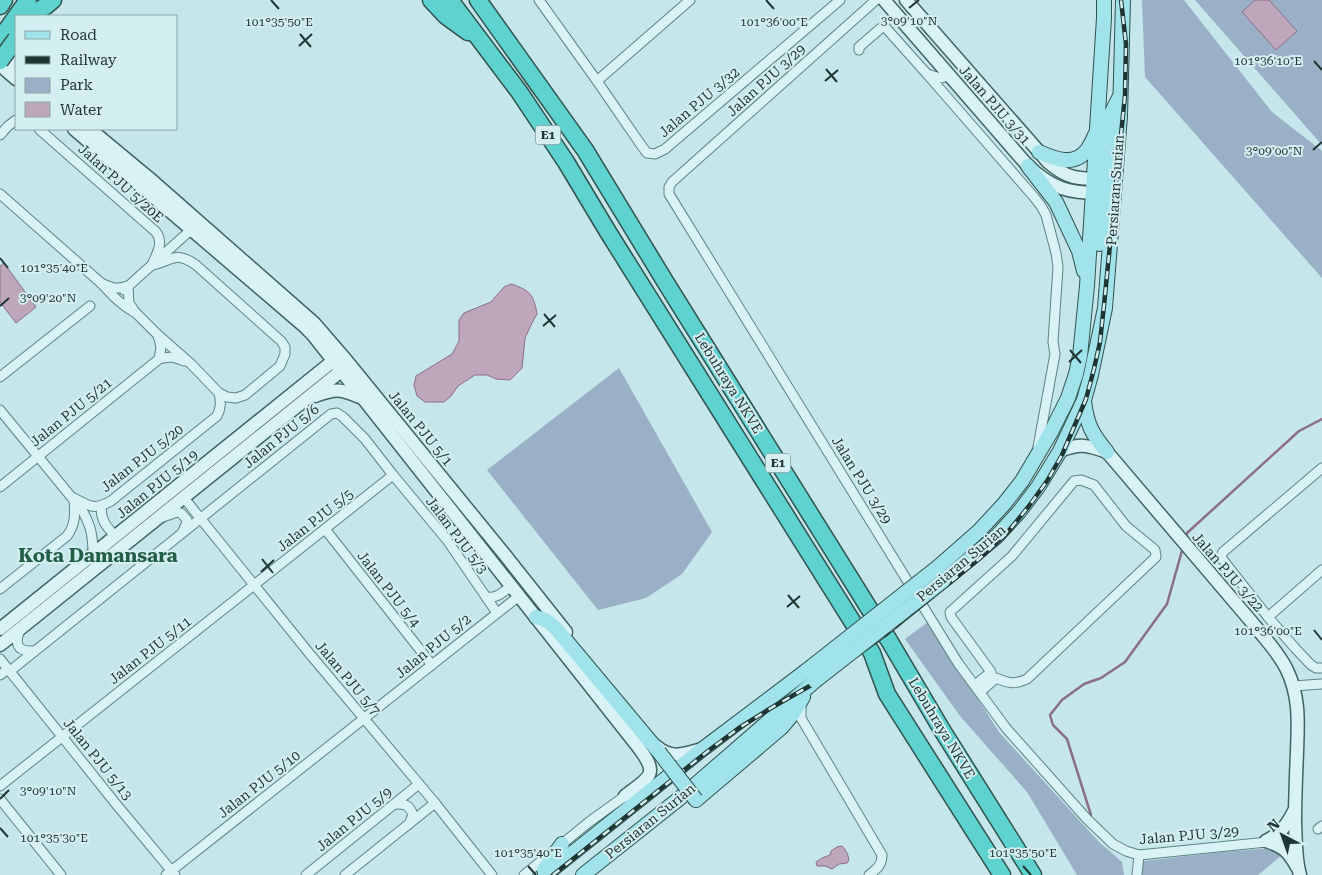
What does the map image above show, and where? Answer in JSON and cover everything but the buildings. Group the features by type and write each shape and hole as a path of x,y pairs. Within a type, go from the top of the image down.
{"highway":[{"path":"0,6 4,0"},
{"path":"33,6 46,6 53,0"},
{"path":"432,0 446,16 482,42"},
{"name":"Lebuhraya NKVE","path":"450,0 520,93 566,162 872,653 887,694 1002,875"},
{"name":"Lebuhraya NKVE","path":"478,0 585,150 1033,875"},
{"path":"0,61 6,35 15,25"}],"main road":[{"name":"Persiaran Surian","path":"583,875 680,798 810,679 979,531 1004,504 1035,460 1068,398 1080,356 1099,186 1097,131 1104,0"},
{"name":"Persiaran Surian","path":"543,875 704,748 810,679 944,580 996,537 1019,512 1038,487 1063,446 1084,400 1105,308 1120,116 1123,0"},
{"path":"1063,446 1066,422 1076,399 1083,375 1090,338 1099,186 1111,114 1120,95"},
{"path":"1039,152 1058,160 1078,158 1087,150 1097,131"},
{"path":"1028,166 1056,202 1066,222 1079,251 1087,286"},
{"path":"1084,400 1086,416 1091,430 1107,452"},
{"path":"536,617 544,619 558,631 696,800 781,728 801,701 810,679"},
{"path":"543,875 562,844"}],"street":[{"name":"Jalan PJU 3/32","path":"539,0 647,153 655,154 665,149 840,0"},
{"path":"597,81 690,0"},
{"name":"Jalan PJU 3/29","path":"876,0 672,182 669,187 669,194 953,654 1006,728 1087,819 1113,844 1139,855 1296,839"},
{"name":"Jalan PJU 3/31","path":"884,0 1028,166 1047,182 1060,188 1076,192 1099,186"},
{"name":"Jalan PJU 3/31","path":"906,0 1056,170 1065,175 1099,186"},
{"path":"859,50 859,47 880,28 885,27 1034,197 1046,215 1058,267 1053,342 1055,354 1035,460"},
{"path":"0,53 15,65"},
{"path":"0,65 15,78"},
{"path":"927,74 942,78 950,75"},
{"path":"0,135 15,121"},
{"name":"Jalan PJU 5/20E","path":"40,130 156,232 160,237 161,243 152,265"},
{"name":"Jalan PJU 5/1","path":"75,130 307,315 362,398 645,757"},
{"name":"Jalan PJU 5/1","path":"91,130 304,326 340,364 525,579 653,743 660,749"},
{"path":"0,194 101,283 114,299 135,312"},
{"path":"114,299 195,226"},
{"path":"128,286 129,303 135,312 219,393 227,397 236,398 245,395 280,366 285,354 285,348 281,341 196,265 181,256 152,265"},
{"path":"101,283 114,289 128,286"},
{"path":"0,377 90,306"},
{"path":"158,335 161,347 159,359"},
{"path":"312,378 319,360 319,343"},
{"path":"159,359 166,356 174,357 191,364"},
{"name":"Jalan PJU 5/21","path":"0,487 159,359"},
{"name":"Jalan PJU 5/19","path":"0,629 312,378 340,364"},
{"name":"Jalan PJU 5/19","path":"0,645 307,399 340,364"},
{"path":"307,399 339,390 362,398"},
{"name":"Jalan PJU 5/20","path":"74,498 90,506 101,506 111,500 217,416 221,401 219,393"},
{"path":"0,410 37,457 74,498 90,522 93,537 93,554"},
{"name":"Jalan PJU 5/6","path":"200,518 330,414 337,413 343,417 365,439 393,475"},
{"path":"1063,446 1085,445 1107,452"},
{"name":"Jalan PJU 3/22","path":"1107,452 1278,654 1287,671 1297,700 1295,808 1299,872"},
{"path":"1322,468 1223,552 1221,556 1268,617 1311,665 1316,668 1322,668"},
{"name":"Jalan PJU 5/5","path":"254,585 393,475"},
{"name":"Jalan PJU 5/3","path":"393,475 447,540 497,613"},
{"path":"1081,480 1094,485 1126,526 1155,550 1156,557 1027,679 1021,682 1009,683 996,678 977,688 990,672 951,617 950,612 1012,556 1074,482 1081,480"},
{"path":"0,589 72,530 75,516 74,498"},
{"name":"Jalan PJU 5/7","path":"184,498 319,666 435,803 489,874"},
{"path":"101,506 103,522 115,536"},
{"path":"159,518 177,512 181,513 187,522 180,535"},
{"path":"0,675 34,651 200,518"},
{"name":"Jalan PJU 5/4","path":"325,529 432,665"},
{"path":"1268,617 1322,570"},
{"name":"Jalan PJU 5/11","path":"0,786 254,585"},
{"path":"486,597 491,598 515,591"},
{"name":"Jalan PJU 5/2","path":"364,719 497,613 515,591"},
{"path":"22,628 17,636 18,647 28,652 34,651"},
{"name":"Jalan PJU 5/13","path":"0,659 171,874"},
{"path":"1293,686 1322,684"},
{"path":"801,701 801,718 882,855 879,867 869,875"},
{"name":"Jalan PJU 5/10","path":"171,874 364,719"},
{"path":"660,749 675,755 704,748"},
{"path":"645,757 651,761 659,760 662,754 660,749"},
{"path":"524,875 641,784 649,775 650,770 649,763 645,757"},
{"name":"Jalan PJU 5/9","path":"306,875 419,784"},
{"path":"0,798 61,875"},
{"path":"345,875 435,803"},
{"path":"395,804 404,804 410,808 413,815 409,824"},
{"path":"1266,841 1285,828 1295,808"},
{"path":"1266,841 1279,845 1285,850 1290,855 1299,872"},
{"path":"1137,875 1139,855"}],"green space":[{"path":"1142,0 1184,0 1272,112 1322,151 1322,278 1145,77"},
{"path":"1195,0 1322,0 1322,145"},
{"path":"619,368 712,532 682,574 646,598 598,610 487,470"},
{"path":"928,622 999,732 1099,842 1122,862 1124,875 1077,875 1027,792 960,716 905,639"},
{"path":"1272,848 1281,856 1258,875 1141,875 1143,861"}],"water":[{"path":"1255,0 1269,0 1297,31 1276,50 1242,12"},
{"path":"4,263 36,307 16,323 0,302 0,266"},
{"path":"511,284 530,294 537,314 525,338 522,368 510,380 496,379 487,375 475,375 458,386 444,402 425,402 417,396 414,385 416,376 452,354 459,341 459,320 464,313 491,302 504,287"},
{"path":"842,846 848,856 849,860 847,863 839,864 832,869 825,866 817,866 816,862 830,855 831,851 837,847"}],"waterway":[{"path":"1186,537 1187,533 1299,431 1322,419"},
{"path":"1091,815 1067,739 1053,725 1050,715 1062,700 1084,684 1101,678 1125,662 1167,604 1183,547"}],"railway":[{"path":"553,875 739,728 829,675 885,635 979,559 1007,533 1047,481 1062,455 1086,399 1100,342 1125,95 1126,44 1121,0"}],"district":[{"name":"Kota Damansara","path":"98,555"}]}
